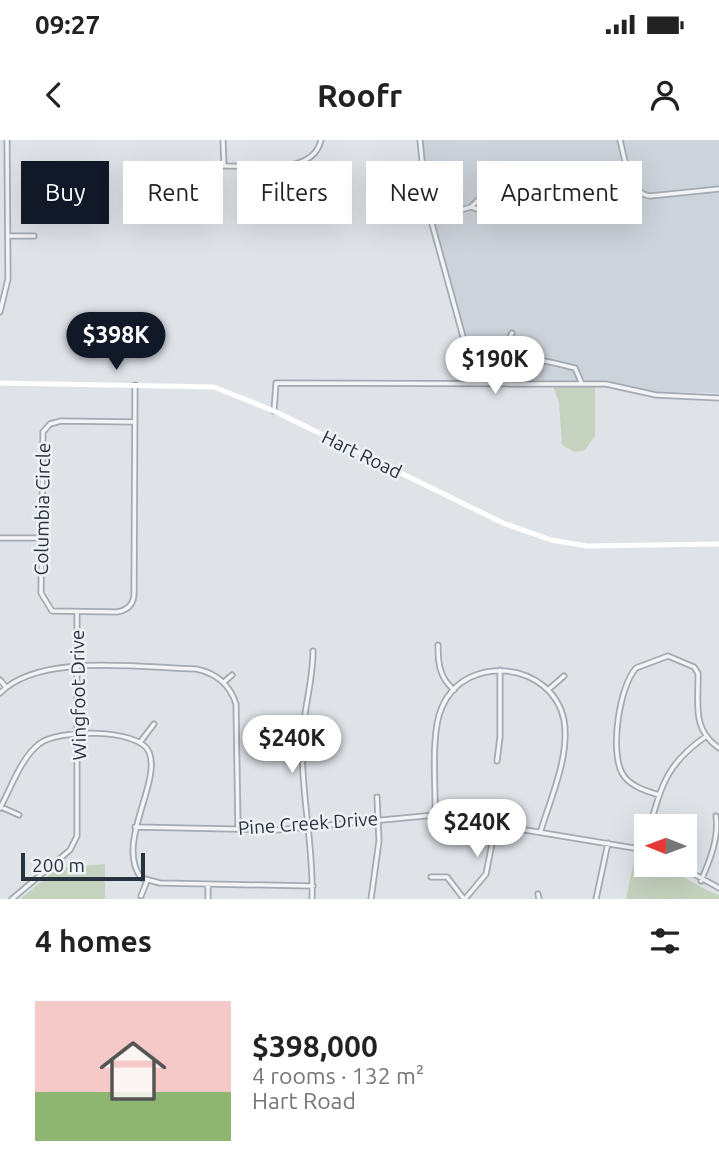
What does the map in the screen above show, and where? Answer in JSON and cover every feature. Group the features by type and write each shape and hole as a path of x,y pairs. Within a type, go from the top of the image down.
{"street":[{"path":"0,312 7,294 7,140"},
{"path":"223,140 223,166 302,163 315,154 321,140"},
{"path":"420,140 422,161"},
{"path":"620,140 627,161"},
{"path":"0,161 7,161"},
{"path":"463,209 471,207 490,188 496,188 503,195 503,206 493,212 471,207"},
{"path":"642,195 719,189"},
{"path":"431,224 465,344 496,366 509,384"},
{"path":"8,236 34,236"},
{"path":"496,366 512,334"},
{"path":"503,373 517,363 545,358 575,368 582,384"},
{"name":"Hart Road","path":"0,383 214,387 274,411 503,523 551,540 587,546 719,544"},
{"path":"274,411 276,383 606,384 656,396 719,398"},
{"name":"Wingfoot Drive","path":"12,899 75,843 79,828 77,612 117,612 127,609 133,601 135,385"},
{"name":"Columbia Circle","path":"77,612 52,611 44,601 41,442 46,428 61,421 135,422"},
{"path":"0,538 41,538"},
{"path":"438,645 438,667 445,682 454,690"},
{"path":"313,651 311,691 302,743 313,899"},
{"path":"659,795 633,784 620,765 621,701 634,670 668,656 694,667 698,673 697,718 705,737 719,748"},
{"path":"0,693 6,687 39,670 77,667 196,669 224,682 233,696 237,713 238,829"},
{"path":"497,761 500,670"},
{"path":"435,815 437,727 442,707 454,690 472,677 486,671 521,672 549,689 564,721 564,742 555,790 541,831"},
{"path":"224,682 232,675"},
{"path":"549,689 564,676"},
{"path":"0,680 6,687"},
{"path":"141,741 154,724"},
{"path":"19,815 0,807 29,756 39,744 54,736 128,735 141,741 149,751 152,763 135,827 136,869 147,881 313,886"},
{"path":"653,814 659,795 681,754 705,737"},
{"path":"371,899 379,841 377,797"},
{"name":"Pine Creek Drive","path":"135,827 310,827 435,815 634,848"},
{"path":"701,881 712,856 718,826 716,816"},
{"path":"431,877 447,877 465,899 486,874 496,823"},
{"path":"597,899 608,842"},
{"path":"695,877 719,888"},
{"path":"141,896 147,881"},
{"path":"208,884 208,899"}],"shaded area":[{"path":"418,140 719,140 719,393 656,392 588,383 505,382 495,368 463,345 430,224 463,224 463,161 419,161"}],"green space":[{"path":"553,386 595,386 595,436 585,450 574,452 562,445 559,403"},
{"path":"634,860 634,877 683,877 719,895 719,899 626,899"},
{"path":"105,864 105,899 20,899 58,868"}]}
